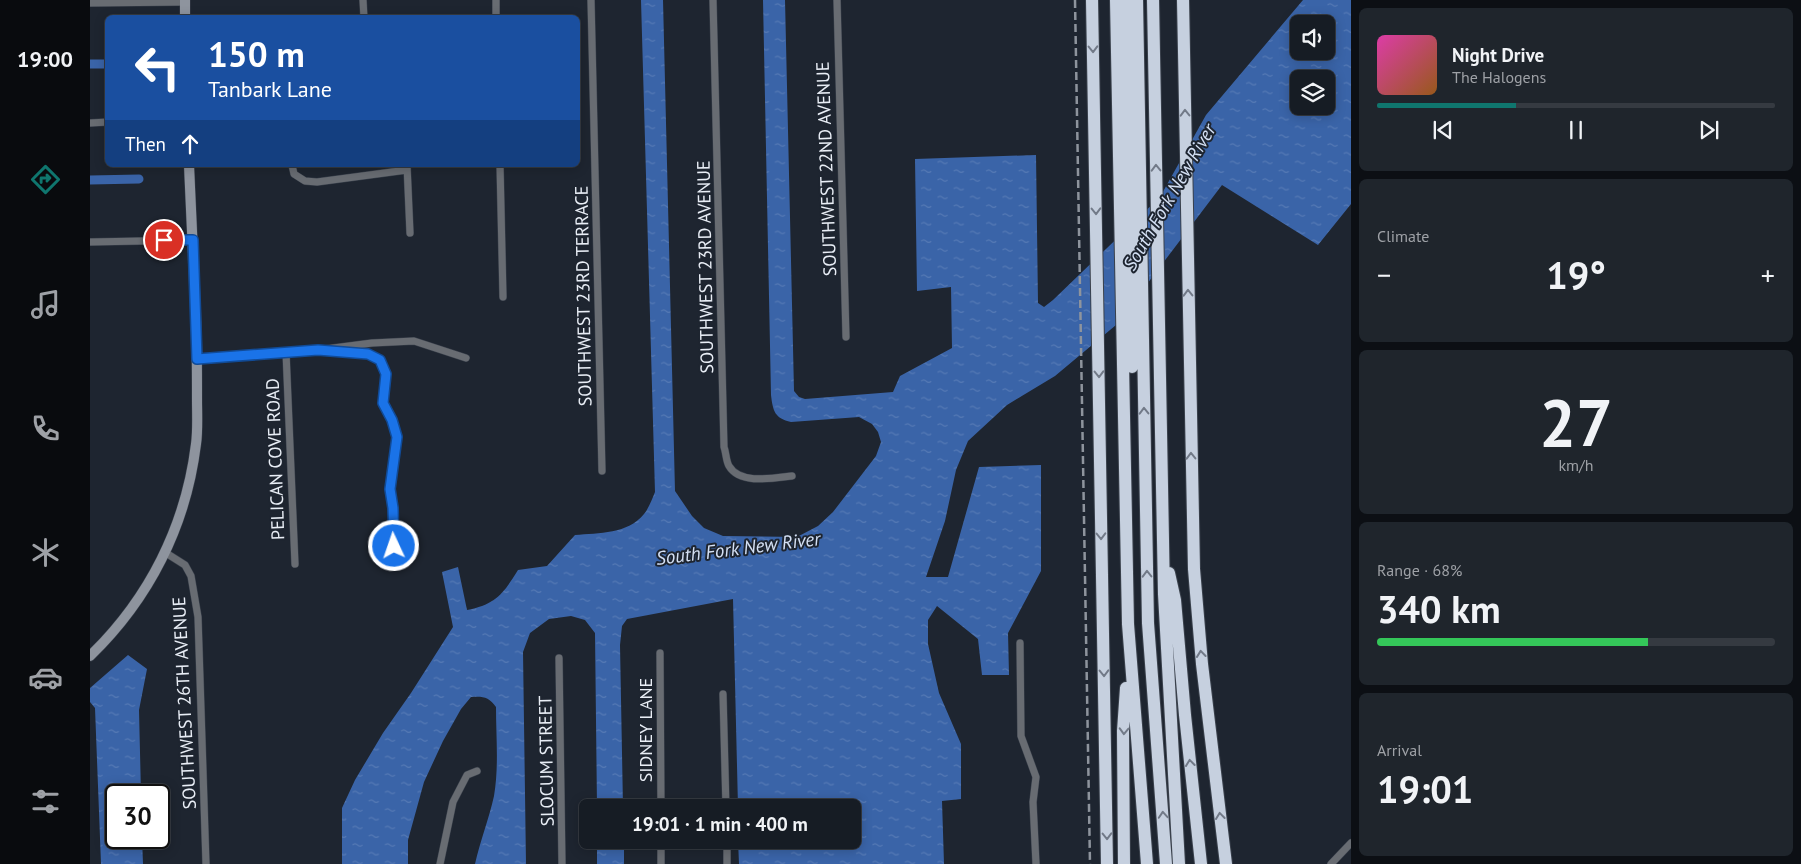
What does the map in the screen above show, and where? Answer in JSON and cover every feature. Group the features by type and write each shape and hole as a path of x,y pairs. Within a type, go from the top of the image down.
{"highway":[{"path":"1092,0 1107,864"},
{"path":"1116,0 1138,623 1166,864"},
{"path":"1124,864 1123,731 1129,648 1138,623 1125,0"},
{"path":"1137,0 1141,252 1138,623 1136,654 1154,864"},
{"path":"1153,0 1163,548 1175,600 1172,623 1179,864"},
{"path":"1183,0 1192,504 1199,634 1226,864"},
{"path":"1172,623 1201,864"},
{"path":"1129,648 1147,864"}],"street":[{"path":"363,0 364,15"},
{"path":"496,0 496,15"},
{"name":"SOUTHWEST 23RD TERRACE","path":"591,0 602,471"},
{"name":"SOUTHWEST 23RD AVENUE","path":"713,0 724,447 730,466 740,476 758,479 792,476"},
{"name":"SOUTHWEST 22ND AVENUE","path":"837,0 846,338"},
{"path":"90,3 185,1 185,15"},
{"path":"90,123 105,122"},
{"path":"90,656 126,616 148,585 166,552 182,509 196,443 197,359 188,167"},
{"path":"292,167 294,174 305,180 317,182 407,168 410,233"},
{"path":"500,167 503,297"},
{"path":"90,242 193,240"},
{"path":"197,359 414,341 466,358"},
{"path":"318,350 368,354 380,360 386,374 383,403 392,420 397,437 390,489 393,508 394,546"},
{"name":"PELICAN COVE ROAD","path":"286,352 295,564"},
{"name":"SOUTHWEST 26TH AVENUE","path":"166,552 185,565 191,576 198,617 206,864"},
{"path":"1020,643 1021,736 1036,777 1033,802 1036,864"},
{"name":"SIDNEY LANE","path":"660,653 661,799"},
{"name":"SLOCUM STREET","path":"559,658 562,864"},
{"path":"723,694 726,799"},
{"path":"440,864 453,802 468,775 477,771"},
{"path":"1331,864 1351,843"},
{"path":"661,849 662,864"},
{"path":"727,849 727,864"}],"water":[{"name":"South Fork New River","path":"641,0 663,0 675,491 692,516 704,528 723,536 797,537 818,526 833,512 876,456 881,442 878,432 872,424 859,417 791,422 778,416 773,406 771,395 763,0 785,0 794,391 799,397 805,399 893,392 900,376 952,348 951,287 917,291 915,159 1036,155 1038,303 1044,307 1160,197 1206,115 1290,15 1290,60 1335,60 1335,15 1290,15 1303,0 1351,0 1351,204 1318,245 1222,185 1116,325 1055,376 1007,405 968,441 956,470 945,521 926,577 948,577 979,467 1041,465 1041,571 1008,633 1009,675 982,675 978,639 937,606 928,620 928,644 939,693 961,744 961,799 942,801 944,864 739,864 738,849 861,849 861,799 738,799 733,599 627,619 622,626 620,645 623,799 597,799 595,633 585,620 571,616 549,619 530,633 523,652 526,864 475,864 494,796 497,752 496,707 488,699 471,697 461,709 443,741 424,782 408,840 408,864 342,864 342,808 355,780 383,733 453,627 442,572 458,567 467,610 477,608 498,597 518,570 547,566 575,535 603,533 621,529 637,521 647,509 655,492"},
{"path":"128,655 147,669 139,710 141,784 105,784 105,849 142,849 143,864 101,864 95,708 90,702 90,688"},
{"path":"597,849 624,849 624,864 597,864"}],"waterway":[{"path":"90,64 105,64"},
{"path":"90,180 139,179"}],"railway":[{"path":"1075,0 1090,864"}],"route":[{"path":"164,240 193,240 197,359 318,350 368,354 380,360 386,374 383,403 392,420 397,437 390,489 393,508 394,546"}]}
